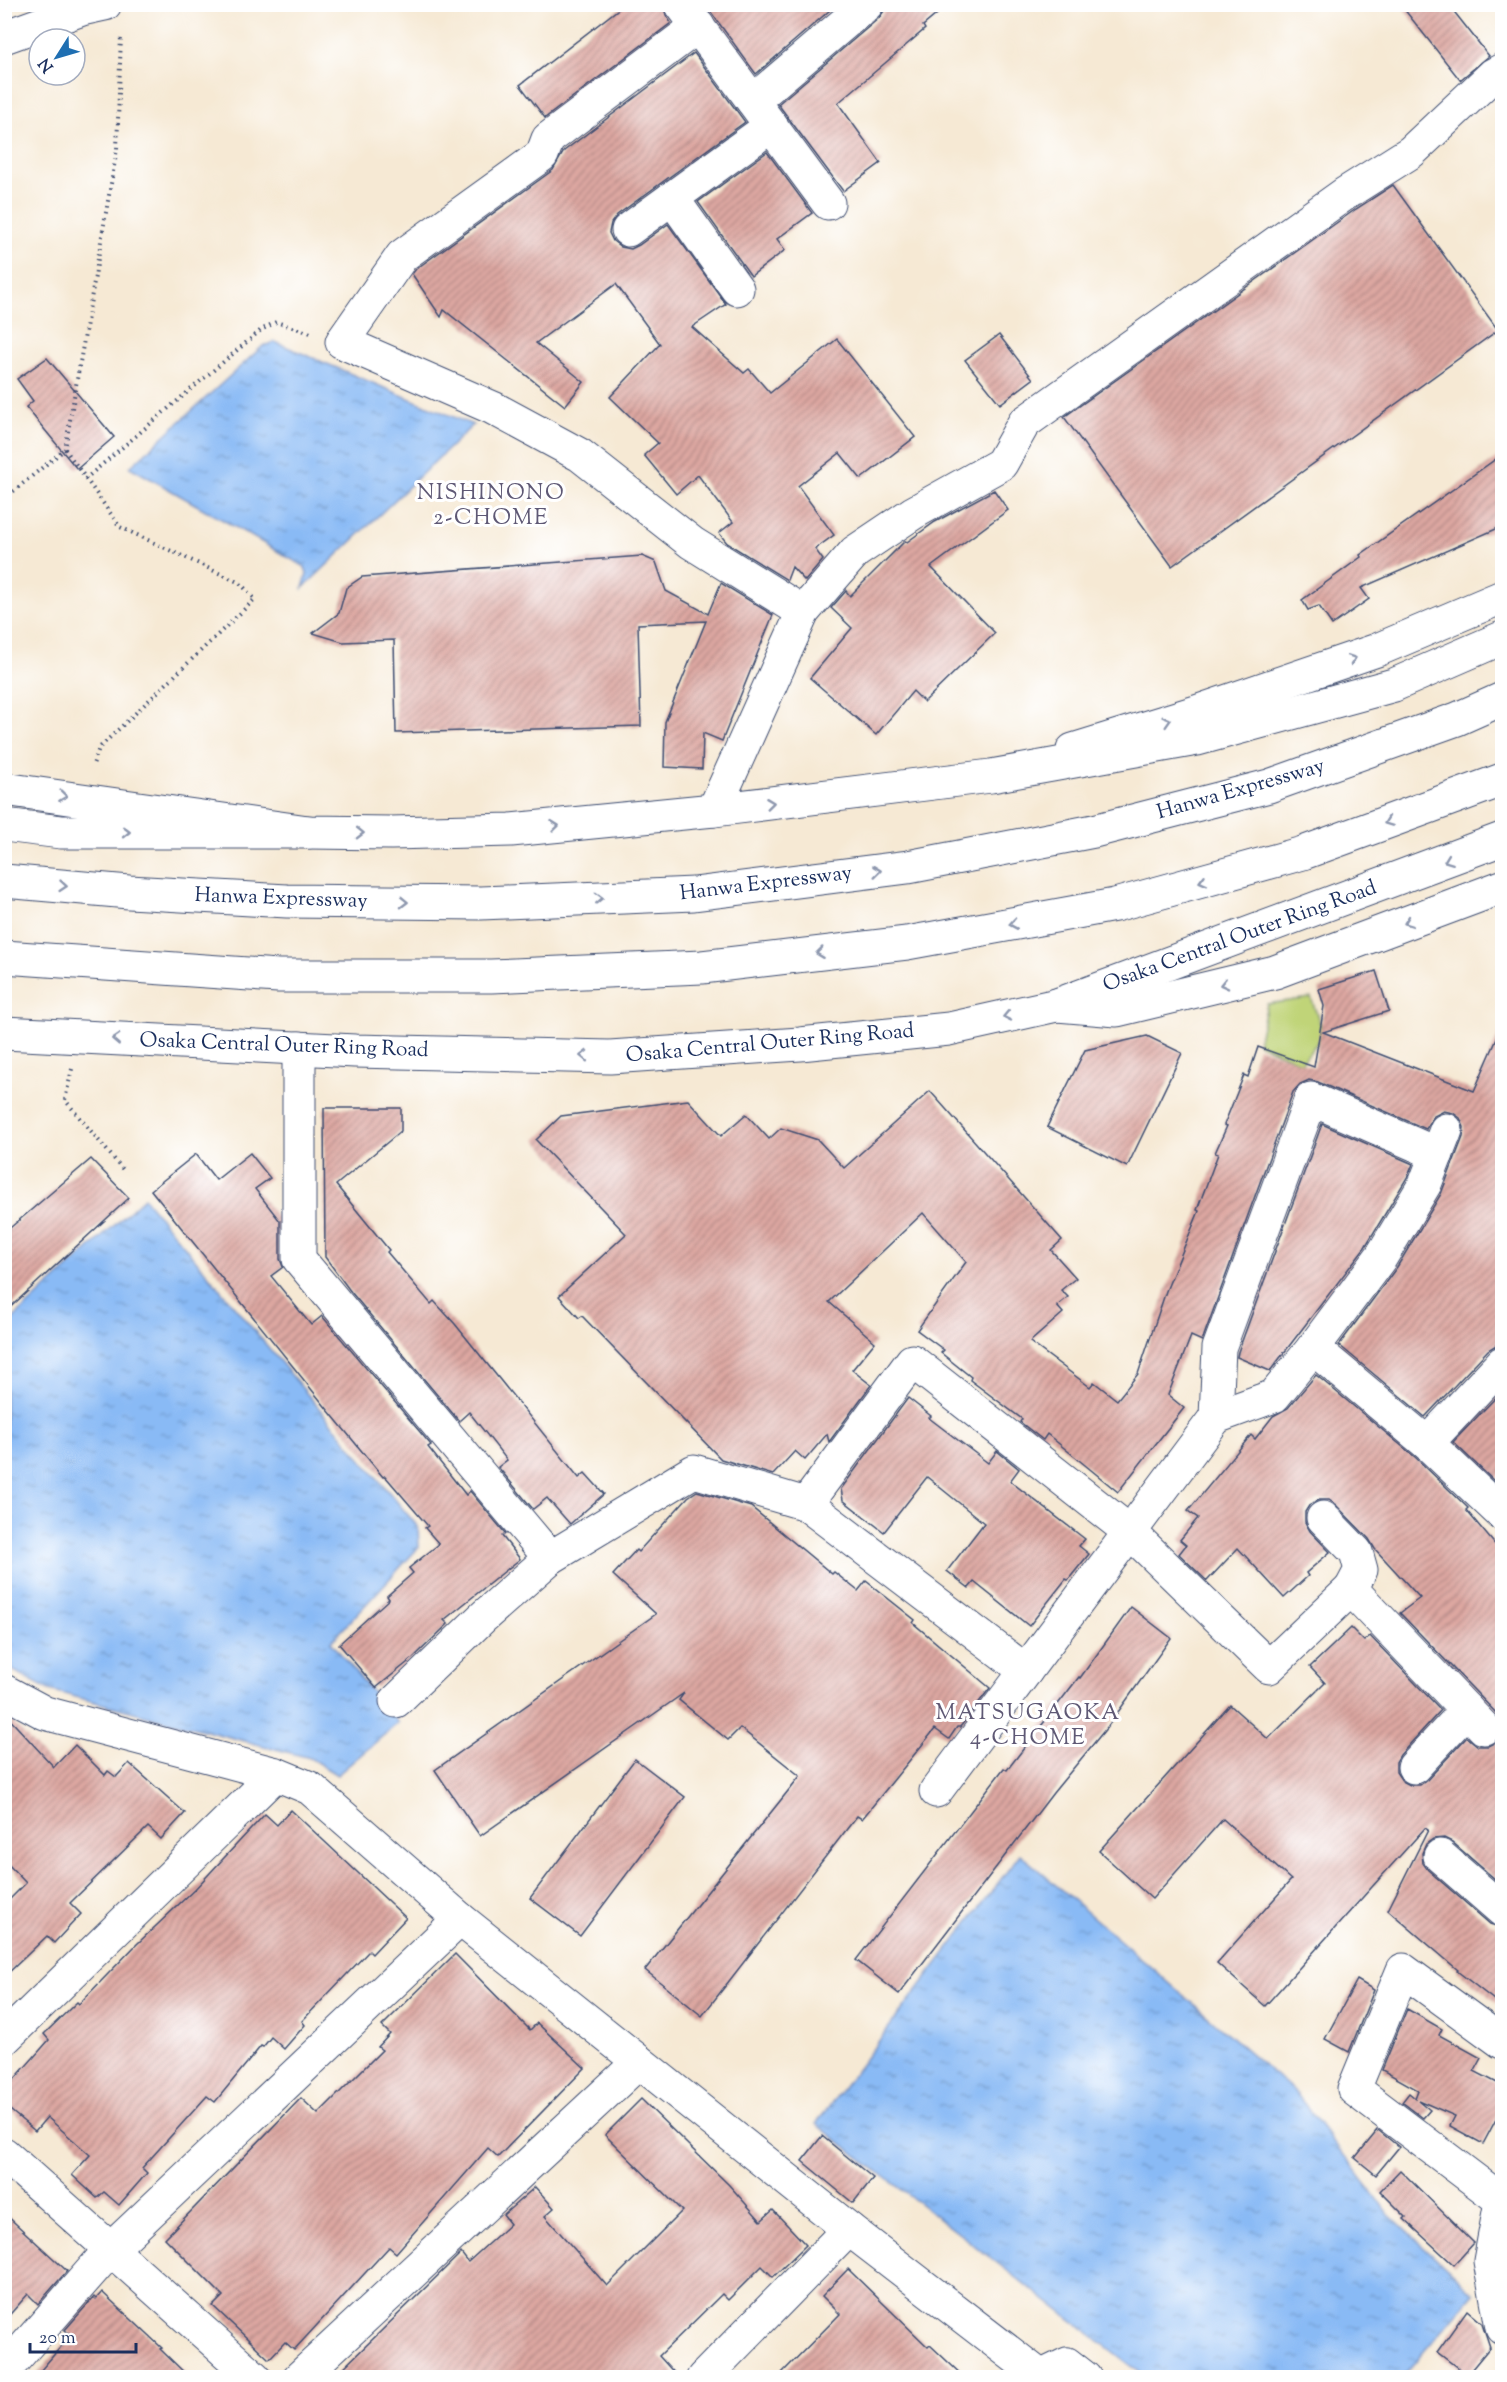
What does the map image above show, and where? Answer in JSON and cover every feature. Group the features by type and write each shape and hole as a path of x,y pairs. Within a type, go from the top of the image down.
{"main road":[{"path":"628,230 672,198 762,113 867,4"},
{"path":"4,37 97,11"},
{"path":"803,612 692,543 580,455 493,408 342,342 402,256 542,155 548,139 689,15 828,202"},
{"path":"714,810 803,612 855,552 913,513 1001,464 1023,423 1346,193 1411,152 1494,75 1503,70"},
{"path":"672,198 737,290"},
{"path":"991,776 1193,713 1377,650 1503,597"},
{"path":"4,825 61,832 391,833 511,830 714,810 991,776 1197,739 1394,685 1503,639"},
{"name":"Hanwa Expressway","path":"4,881 129,892 287,901 481,903 694,894 908,867 1094,831 1269,786 1457,719 1503,699"},
{"path":"4,957 278,976 491,976 713,966 908,943 1116,905 1303,854 1503,780"},
{"path":"4,789 308,832"},
{"name":"Osaka Central Outer Ring Road","path":"4,1033 299,1048 610,1057 800,1044 949,1029 1057,1005 1503,838"},
{"path":"1057,1005 1117,1010 1275,972 1503,887"},
{"path":"299,1048 299,1259 550,1558"},
{"path":"936,1791 1216,1417 1274,1396 1313,1348 1381,1257 1425,1184 1442,1142 1311,1099 1219,1348 1216,1417"},
{"path":"1313,1348 1427,1443 1503,1514"},
{"path":"806,1504 912,1361 1130,1532 1269,1667 1352,1589 1361,1570 1356,1552 1323,1518"},
{"path":"1427,1443 1503,1363"},
{"path":"396,1701 482,1618 550,1558 694,1471 806,1504 1026,1671"},
{"path":"1352,1589 1475,1719 1414,1767"},
{"path":"6,1694 45,1713 276,1774 310,1788 460,1918 849,2229 1039,2377 1067,2364 1085,2378"},
{"path":"4,2039 276,1774"},
{"path":"1440,1856 1503,1910"},
{"path":"4,2370 111,2248 460,1918"},
{"path":"1501,2311 1490,2261 1502,2198 1354,2089 1403,1970 1503,2042"},
{"path":"299,2378 639,2062"},
{"path":"4,2154 255,2378"},
{"path":"703,2378 849,2229"}],"path":[{"path":"4,499 65,449 117,150 97,11"},
{"path":"86,479 261,330 276,322 342,342"}],"green space":[{"path":"1311,998 1324,1034 1301,1063 1258,1043 1267,1004"}],"water":[{"path":"275,342 473,425 303,588 307,574 305,567 130,467 263,346"},
{"path":"144,1198 418,1527 419,1547 331,1642 398,1723 337,1775 310,1758 49,1690 5,1666 5,1326"},
{"path":"1020,1854 1295,2092 1390,2215 1474,2293 1402,2377 1146,2377 816,2124"}],"building":[{"path":"625,4 663,4 671,23 545,118 520,85"},
{"path":"705,4 837,4 756,74"},
{"path":"885,4 949,4 923,26 925,29 838,103 881,163 843,191 778,104 879,18 884,11"},
{"path":"1400,4 1448,4 1489,56 1460,80"},
{"path":"694,53 745,122 617,215 611,223 609,233 613,241 621,247 631,249 668,224 726,304 692,327 744,373 749,369 770,393 837,339 915,437 861,479 840,453 798,486 834,535 815,549 823,560 805,581 792,567 787,580 727,543 719,533 733,522 698,475 676,494 644,455 658,443 610,397 660,344 616,284 536,343 584,382 565,406 444,310 441,317 412,274 553,170 564,151"},
{"path":"767,152 812,213 777,239 785,250 751,276 698,202"},
{"path":"1393,185 1498,330 1172,566 1064,417"},
{"path":"999,335 1033,379 1000,404 965,360"},
{"path":"47,358 114,437 77,469 26,407 33,401 17,379"},
{"path":"1503,454 1503,526 1361,588 1369,599 1332,625 1319,606 1308,610 1302,600 1361,557 1360,555"},
{"path":"994,490 1008,510 931,567 995,633 924,702 913,691 876,735 810,678 852,628 831,608 846,591 850,596 905,541 907,542 935,522"},
{"path":"642,556 656,562 666,591 708,614 721,583 773,615 722,741 703,733 702,769 664,767 665,722 706,621 638,624 641,726 396,733 394,640 343,642 313,633 339,613 346,588 362,577"},
{"path":"1376,971 1389,1011 1323,1032 1474,1091 1503,1025 1503,1345 1496,1345 1488,1350 1425,1417 1339,1345 1397,1267 1441,1194 1463,1137 1464,1127 1460,1118 1444,1111 1434,1116 1426,1129 1309,1080 1300,1084 1293,1092 1202,1341 1191,1336 1168,1395 1184,1408 1118,1492 1047,1434 1043,1440 1020,1422 1022,1419 970,1380 971,1377 941,1353 944,1350 917,1330 966,1262 923,1213 829,1302 875,1342 852,1370 871,1385 829,1442 827,1434 805,1460 795,1451 773,1475 721,1459 582,1316 579,1318 559,1296 626,1234 536,1140 561,1116 688,1100 721,1136 746,1114 769,1139 781,1128 818,1140 844,1168 930,1091 1062,1240 1051,1250 1076,1278 1061,1290 1068,1297 1057,1306 1063,1313 1030,1342 1090,1387 1094,1382 1117,1400 1138,1374 1166,1291 1199,1211 1197,1210 1218,1154 1215,1153 1227,1126 1224,1125 1244,1075 1248,1077 1258,1047 1314,1067 1324,1006 1319,989"},
{"path":"1147,1036 1182,1053 1127,1167 1047,1127 1085,1050"},
{"path":"324,1108 401,1108 401,1131 336,1185 389,1250 387,1252 431,1304 434,1301 455,1324 579,1478 585,1473 604,1494 570,1524 547,1498 533,1509 498,1467 507,1460 469,1412 459,1421 351,1292 325,1257"},
{"path":"1322,1124 1413,1164 1365,1247 1270,1371 1237,1357 1238,1352"},
{"path":"250,1153 270,1178 255,1189 280,1221 280,1259 283,1267 271,1276 311,1325 322,1316 431,1445 428,1447 466,1495 470,1491 505,1533 502,1536 520,1559 444,1620 448,1624 413,1658 376,1688 339,1644 389,1599 387,1596 413,1573 409,1568 439,1544 425,1528 428,1526 385,1476 383,1477 151,1190 196,1154 216,1180"},
{"path":"91,1159 129,1198 4,1313 4,1233"},
{"path":"1316,1375 1415,1457 1468,1508 1466,1510 1503,1554 1503,1886 1452,1842 1444,1838 1433,1839 1426,1844 1422,1853 1423,1863 1428,1870 1490,1924 1503,1928 1503,2007 1457,1971 1388,1910 1428,1830 1425,1828 1265,2006 1217,1963 1291,1880 1223,1819 1152,1899 1099,1851 1230,1705 1268,1739 1325,1683 1310,1667 1351,1628 1364,1641 1370,1636 1441,1710 1396,1762 1396,1772 1402,1781 1410,1785 1420,1785 1467,1737 1478,1746 1488,1746 1496,1742 1502,1734 1502,1724 1498,1715 1400,1613 1420,1598 1375,1549 1369,1539 1329,1500 1319,1500 1310,1504 1305,1512 1305,1522 1310,1531 1330,1552 1306,1573 1308,1576 1284,1598 1238,1548 1207,1581 1179,1554 1186,1545 1180,1540 1198,1518 1188,1511 1251,1435 1255,1439 1273,1416 1288,1408"},
{"path":"1503,1390 1503,1473 1494,1481 1453,1442"},
{"path":"908,1398 931,1416 929,1418 988,1463 997,1451 1019,1469 1010,1481 1085,1539 1079,1546 1089,1554 1029,1626 974,1582 969,1588 947,1571 984,1523 927,1477 884,1532 843,1500 841,1489"},
{"path":"697,1491 751,1507 832,1574 834,1572 858,1591 866,1581 915,1620 913,1623 990,1688 949,1739 935,1729 862,1819 857,1816 702,2016 645,1970 800,1776 740,1728 728,1740 679,1700 684,1693 480,1836 435,1770 656,1614 613,1575 636,1550 638,1552 688,1497"},
{"path":"1131,1607 1171,1638 1108,1726 1053,1793 899,1994 856,1960 1004,1768 1007,1770 1080,1678"},
{"path":"4,1713 54,1767 75,1745 105,1775 108,1771 116,1777 129,1763 185,1813 161,1839 148,1827 70,1903 81,1914 54,1943 47,1936 4,1977 4,1905 26,1883 4,1860"},
{"path":"635,1759 685,1797 580,1936 530,1898"},
{"path":"291,1810 406,1918 372,1954 369,1951 302,2021 305,2025 284,2049 271,2037 215,2102 207,2096 142,2168 147,2173 119,2205 104,2192 97,2198 72,2175 90,2155 47,2117 35,2131 4,2105 4,2091 49,2040 44,2034 77,2002 79,2004 195,1889 265,1814 277,1825"},
{"path":"455,1954 530,2030 537,2023 585,2068 498,2157 488,2148 396,2253 389,2247 294,2350 285,2342 269,2359 213,2306 223,2296 165,2238 301,2098 318,2114 382,2050 378,2047 390,2034 382,2026"},
{"path":"1357,1980 1374,1990 1349,2052 1325,2039"},
{"path":"1407,2009 1442,2029 1439,2035 1481,2058 1474,2071 1503,2086 1503,2106 1483,2144 1450,2126 1455,2116 1418,2100 1430,2110 1423,2118 1402,2102 1409,2093 1415,2098 1418,2090 1382,2070"},
{"path":"641,2099 729,2185 761,2221 773,2210 806,2245 773,2277 762,2266 728,2300 722,2294 659,2356 679,2378 333,2378 461,2253 468,2262 510,2224 503,2215 535,2187 554,2208 545,2216 607,2286 682,2211 605,2135"},
{"path":"1378,2130 1399,2147 1376,2175 1355,2158"},
{"path":"822,2136 873,2178 853,2203 802,2161"},
{"path":"1400,2170 1474,2243 1454,2265 1404,2219 1406,2217 1380,2191"},
{"path":"4,2213 67,2271 38,2304 28,2294 4,2321"},
{"path":"848,2269 928,2347 930,2345 965,2378 777,2378 840,2314 822,2296"},
{"path":"102,2292 162,2348 160,2349 190,2378 34,2378 71,2335 65,2330 94,2297 96,2299"},
{"path":"1467,2310 1482,2323 1490,2347 1467,2375 1437,2352"}],"district":[{"name":"NISHINONO 2-CHOME","path":"491,506"},
{"name":"MATSUGAOKA 4-CHOME","path":"1028,1727"}]}
